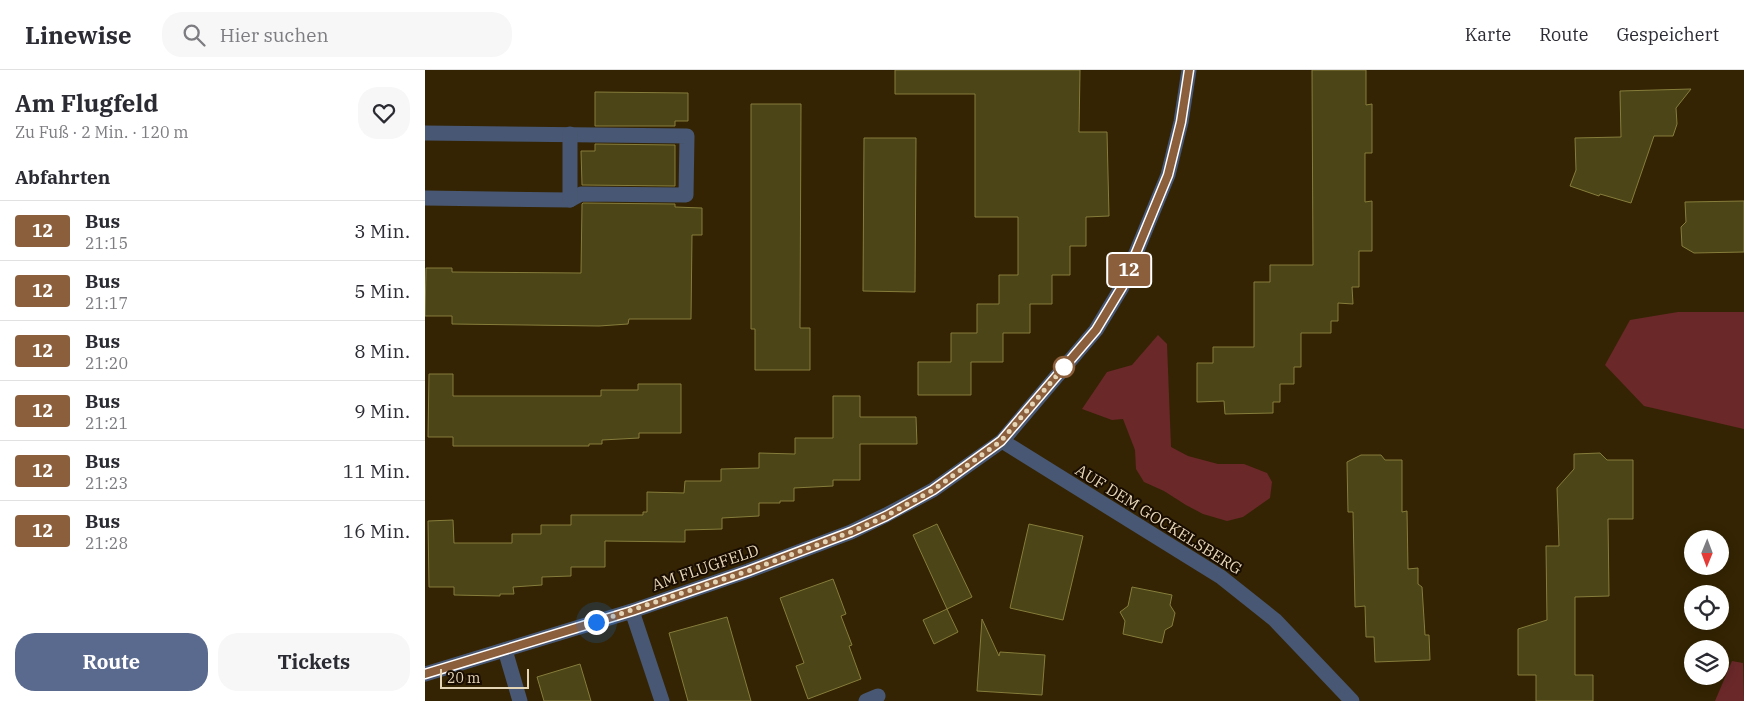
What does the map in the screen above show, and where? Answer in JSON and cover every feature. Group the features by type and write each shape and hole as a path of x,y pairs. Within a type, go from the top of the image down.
{"street":[{"name":"AM FLUGFELD","path":"425,674 632,611 748,571 851,532 886,516 933,490 1001,441 1096,330 1122,287 1168,175 1181,122 1189,70"},
{"path":"425,133 687,136 686,195 581,194 570,200 425,198"},
{"path":"570,134 570,200"},
{"name":"AUF DEM GOCKELSBERG","path":"1001,441 1221,577 1275,620 1352,701"},
{"path":"632,611 662,701"},
{"path":"505,650 520,701"}],"shaded area":[{"path":"1678,312 1744,312 1744,429 1644,406 1605,365 1630,320"},
{"path":"1158,335 1167,344 1171,447 1188,456 1218,464 1244,464 1267,473 1272,482 1270,498 1243,517 1227,521 1203,514 1164,491 1144,482 1136,469 1135,450 1123,419 1112,420 1082,409 1107,372 1132,365"},
{"path":"1732,661 1743,663 1744,701 1715,701 1722,685 1729,685 1729,668"}],"building":[{"path":"895,70 1080,70 1079,132 1107,132 1109,216 1086,217 1086,246 1070,246 1070,275 1052,275 1052,304 1030,304 1030,333 1003,333 1003,362 971,362 971,395 918,395 918,362 951,362 951,333 977,333 977,304 999,304 999,275 1018,275 1018,217 975,217 975,94 895,94"},
{"path":"1312,70 1366,70 1366,105 1372,104 1372,153 1365,153 1365,202 1372,201 1372,251 1359,251 1359,287 1352,287 1353,304 1338,303 1338,321 1331,321 1331,333 1301,333 1301,367 1294,367 1294,384 1280,384 1280,402 1273,402 1273,413 1225,414 1224,401 1197,402 1197,363 1213,363 1213,347 1254,347 1254,282 1270,282 1270,265 1313,265"},
{"path":"1691,89 1676,108 1677,124 1673,136 1654,136 1631,203 1600,194 1599,196 1570,186 1576,170 1575,138 1621,137 1620,91"},
{"path":"595,92 688,93 688,121 675,121 675,126 595,126"},
{"path":"751,104 801,104 800,328 810,328 810,370 755,370 755,329 751,329"},
{"path":"864,138 916,138 915,292 863,291"},
{"path":"595,144 675,145 675,186 582,185 581,151 595,151"},
{"path":"1744,201 1744,252 1694,253 1682,246 1681,227 1686,222 1685,202"},
{"path":"583,203 675,204 675,207 702,208 702,235 692,235 691,319 629,319 628,324 599,326 452,324 452,316 425,316 426,268 452,268 452,272 581,273"},
{"path":"429,374 453,374 453,396 601,396 601,390 638,390 638,384 681,384 681,433 639,433 639,438 602,440 602,444 589,444 589,446 453,446 453,437 428,437"},
{"path":"833,396 860,396 860,417 916,417 917,444 860,444 860,480 833,480 833,486 794,488 794,501 759,503 759,516 722,518 722,529 685,530 685,542 605,541 605,567 571,567 571,576 542,577 542,585 513,587 514,594 500,594 500,596 454,595 454,587 429,587 428,521 453,520 454,543 512,543 512,534 541,534 541,525 571,525 571,515 643,515 643,512 647,512 647,492 684,493 685,481 721,481 721,469 759,468 759,453 795,454 795,438 833,438"},
{"path":"1600,453 1607,460 1633,460 1633,519 1608,519 1609,596 1575,597 1575,675 1593,675 1593,701 1536,701 1536,675 1518,675 1518,629 1547,620 1546,546 1559,546 1557,488 1574,469 1574,454"},
{"path":"1361,455 1381,455 1385,460 1402,460 1402,512 1407,511 1408,569 1418,568 1418,584 1422,587 1425,635 1429,635 1430,660 1375,662 1374,637 1366,637 1365,606 1355,607 1353,512 1348,512 1347,462"},
{"path":"937,524 972,597 947,609 913,535"},
{"path":"1029,524 1083,536 1063,620 1010,608"},
{"path":"833,579 846,614 841,616 852,645 849,646 861,679 808,699 796,666 804,663 780,598"},
{"path":"1132,587 1172,595 1170,605 1175,613 1172,626 1165,630 1162,643 1123,634 1125,621 1120,612 1128,606"},
{"path":"947,609 958,632 934,644 923,620"},
{"path":"727,617 751,701 688,701 669,633"},
{"path":"982,619 999,656 1000,652 1045,655 1042,695 977,691"},
{"path":"580,664 591,701 544,701 537,677"}],"bus line":[{"name":"12","path":"425,674 632,611 748,571 851,532 886,516 933,490 1001,441 1096,330 1122,287 1168,175 1181,122 1189,70"}],"route":[{"path":"596,622 748,571 851,532 886,516 933,490 1001,441 1064,367"}]}
